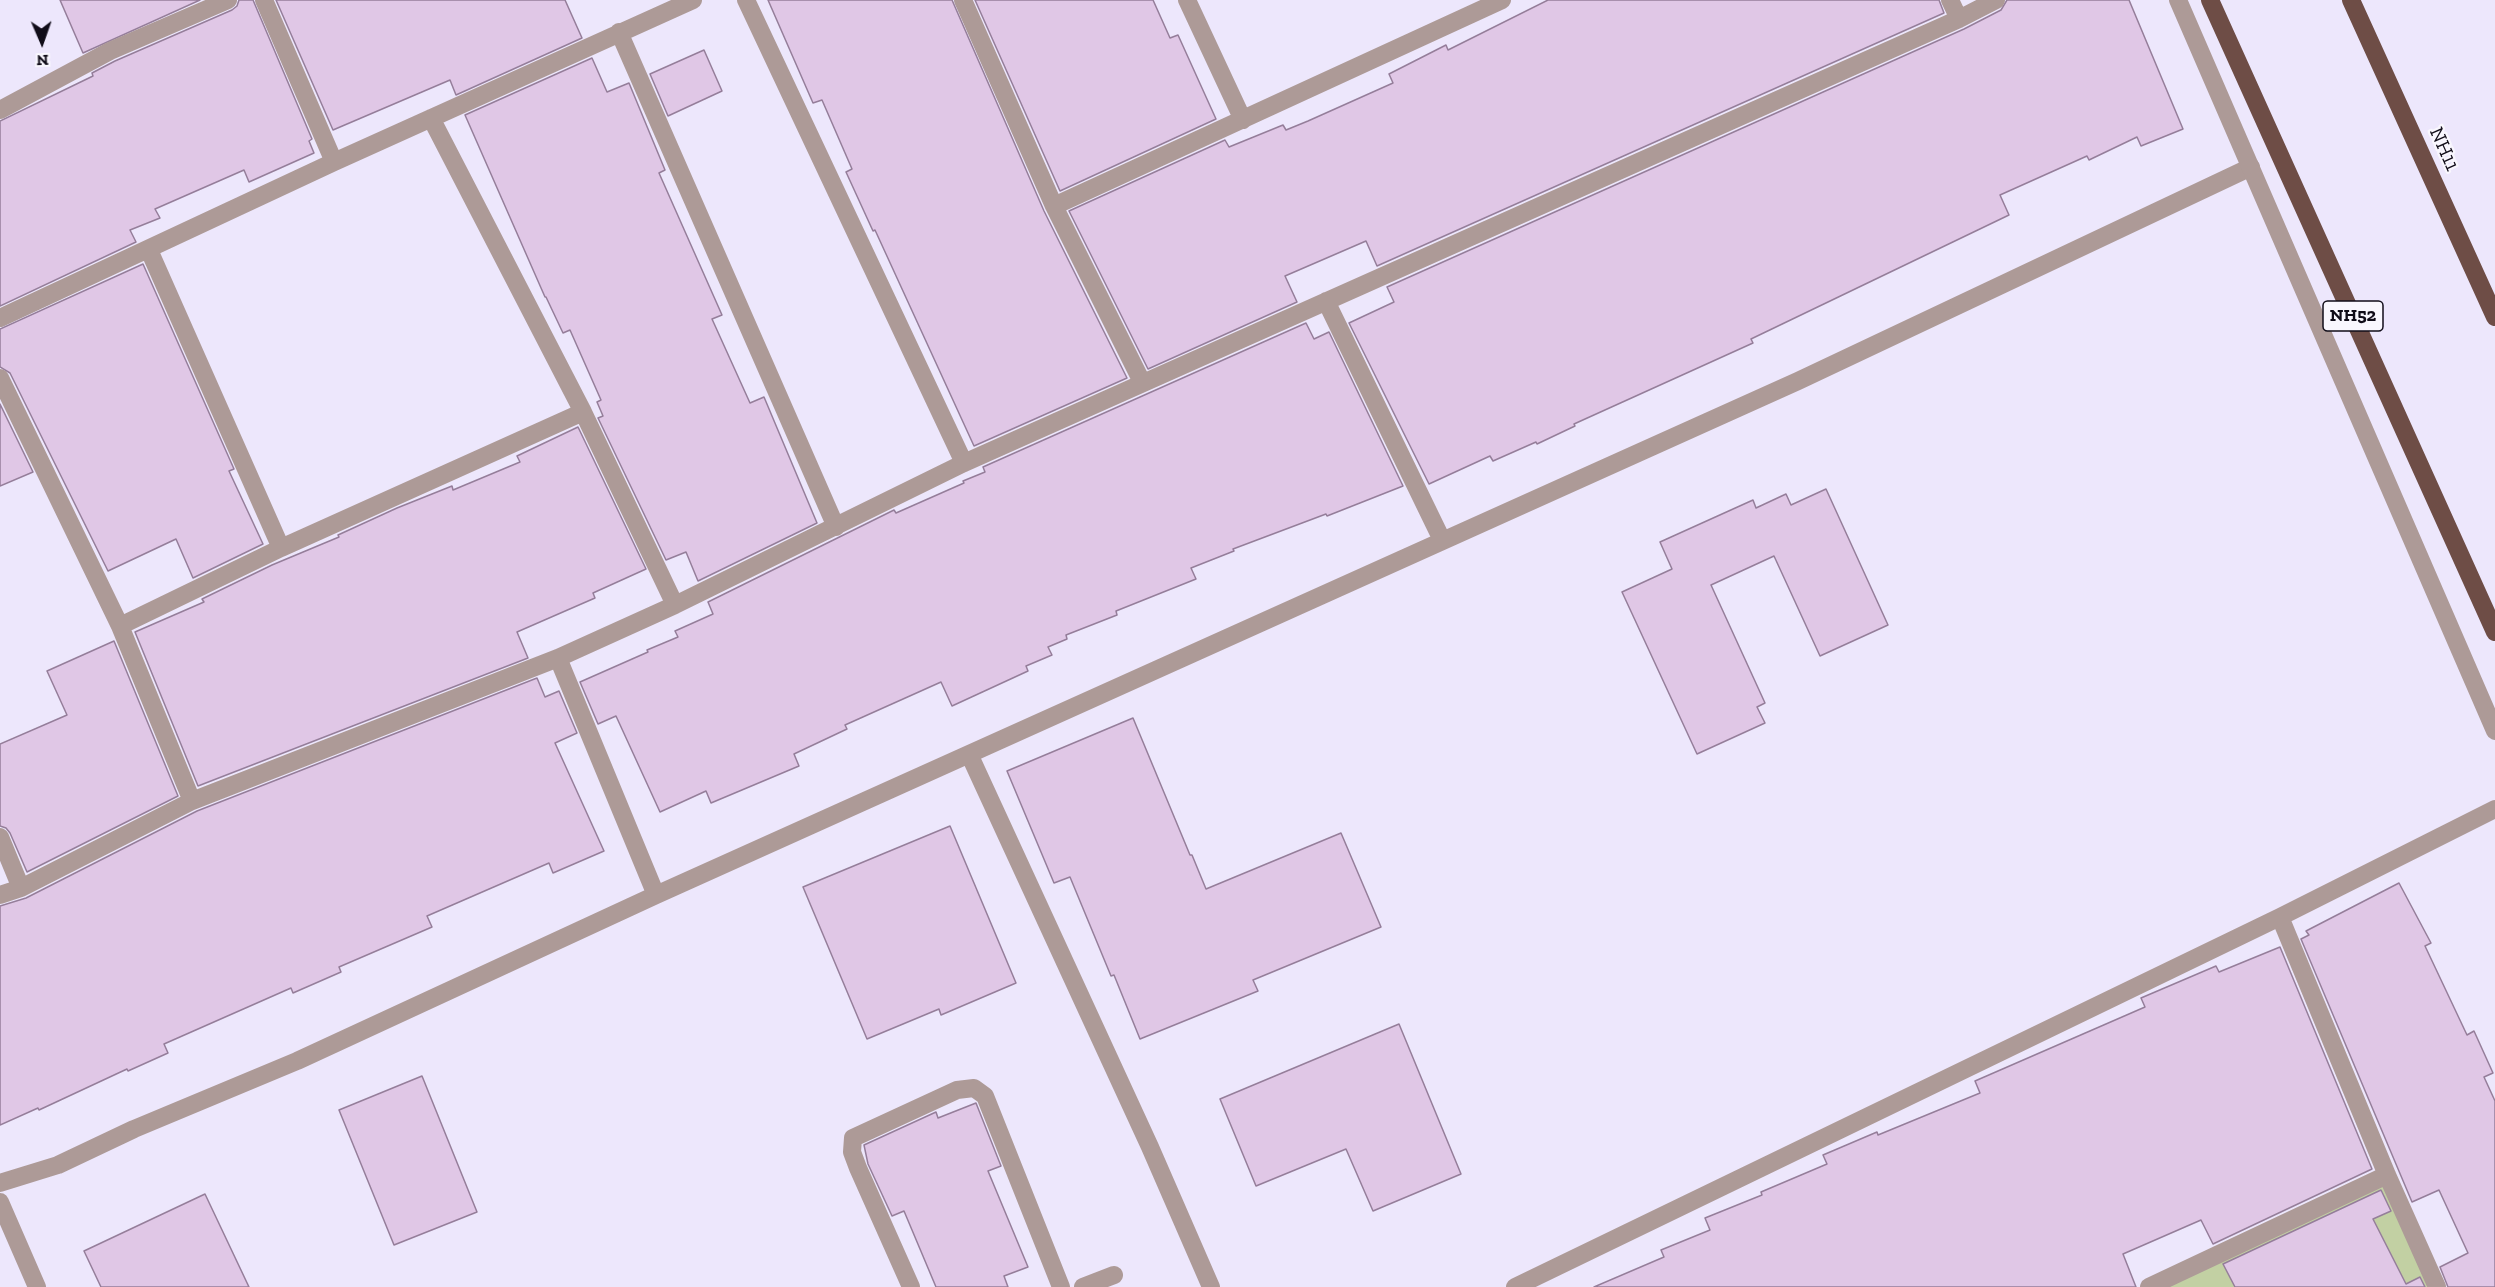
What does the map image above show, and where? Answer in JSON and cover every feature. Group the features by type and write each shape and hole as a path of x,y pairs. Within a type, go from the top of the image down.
{"highway":[{"name":"NH52","path":"2210,0 2495,632"},
{"name":"NH11","path":"2351,0 2495,317"}],"street":[{"path":"0,111 110,51 228,0"},
{"path":"264,0 334,162"},
{"path":"0,318 334,162 693,0"},
{"path":"746,0 964,463"},
{"path":"963,0 1054,206 1142,382"},
{"path":"1187,0 1243,120"},
{"path":"1054,206 1502,0"},
{"path":"1950,0 1959,19"},
{"path":"0,895 21,888 192,801 558,658 675,605 964,463 1959,19 1996,0"},
{"path":"2178,0 2495,731"},
{"path":"619,32 836,527"},
{"path":"431,118 583,412 675,605"},
{"path":"0,1183 58,1166 134,1130 297,1061 656,895 970,756 1442,540 1798,381 2250,167"},
{"path":"149,250 281,548"},
{"path":"1326,301 1442,540"},
{"path":"0,378 120,626 192,801"},
{"path":"120,626 281,548 583,412"},
{"path":"558,658 656,895"},
{"path":"970,756 1150,1147 1211,1287"},
{"path":"1515,1287 2280,917 2495,809"},
{"path":"0,837 21,888"},
{"path":"2280,917 2387,1174 2437,1287"},
{"path":"910,1287 858,1168 852,1152 853,1138 957,1090 974,1088 985,1096 1061,1287"},
{"path":"2149,1287 2387,1174"},
{"path":"0,1202 37,1287"},
{"path":"1083,1287 1114,1275"}],"green space":[{"path":"2387,1175 2437,1287 2149,1287"}],"building":[{"path":"60,0 200,0 83,53"},
{"path":"239,0 253,0 312,139 309,141 314,153 249,182 244,170 155,209 160,218 130,230 136,242 0,306 0,121 93,76 92,73 115,61 232,10 237,6"},
{"path":"276,0 565,0 582,38 456,95 450,80 333,130"},
{"path":"768,0 952,0 1044,211 1127,378 974,446 846,172 852,169 822,100 813,103"},
{"path":"975,0 1153,0 1170,38 1178,35 1216,119 1060,191"},
{"path":"1548,0 1939,0 1944,13 1377,266 1366,241 1285,276 1297,302 1148,369 1069,211 1225,140 1229,147 1283,125 1286,130 1308,121 1393,83 1389,74 1446,45 1448,50"},
{"path":"2007,0 2129,0 2183,129 2141,146 2137,137 2089,160 2087,156 2000,195 2009,215 1751,339 1753,343 1574,424 1575,426 1537,444 1536,442 1493,461 1490,456 1429,484 1349,323 1394,302 1387,287 1964,29 2001,10"},
{"path":"704,50 722,91 668,116 650,74"},
{"path":"592,58 607,92 629,83 665,170 659,173 722,315 712,319 750,403 764,397 817,523 698,581 686,552 666,560 598,418 603,416 597,402 601,400 570,330 563,333 545,297 465,115"},
{"path":"143,264 234,469 229,471 263,544 193,578 176,539 108,571 10,373 0,367 0,329"},
{"path":"1306,323 1314,339 1329,332 1403,486 1233,549 1234,551 1191,568 1196,579 1116,611 1117,615 1066,635 1067,639 1048,647 1052,655 1026,666 1028,671 952,706 941,682 845,725 847,729 794,754 799,766 711,803 706,791 660,812 616,716 598,724 580,682 678,637 675,631 713,614 708,602 894,510 896,513 964,483 963,481 985,472 983,467"},
{"path":"0,404 33,472 0,486"},
{"path":"578,427 646,569 593,593 595,598 517,632 528,658 198,786 135,632 204,602 202,599 397,508 452,486 453,490 520,462 517,456"},
{"path":"1826,489 1888,625 1820,656 1774,556 1711,585 1765,703 1757,707 1765,723 1697,754 1622,592 1672,569 1660,542 1753,500 1756,508 1786,494 1791,505"},
{"path":"114,641 178,796 27,872 10,833 6,828 0,826 0,744 67,715 47,671"},
{"path":"537,678 545,697 559,691 577,733 555,743 604,851 553,873 549,863 427,916 432,927 339,967 341,972 293,993 291,988 164,1044 168,1053 0,1125 0,906 26,898 197,811"},
{"path":"1133,718 1206,889 1341,833 1381,927 1253,980 1258,991 1140,1039 1070,877 1054,883 1007,771"},
{"path":"950,826 1016,983 941,1015 939,1009 867,1039 803,887"},
{"path":"2399,883 2431,943 2425,946 2467,1035 2474,1031 2493,1073 2484,1077 2495,1101 2495,1287 2448,1287 2440,1267 2468,1253 2439,1190 2412,1202 2301,939 2309,935 2306,931"},
{"path":"2280,947 2372,1169 2213,1244 2201,1220 2123,1254 2136,1287 1594,1287 1664,1257 1661,1250 1710,1230 1705,1218 1762,1195 1761,1192 1827,1164 1823,1155 1980,1093 1975,1081 2145,1007 2141,998 2216,966 2219,972"},
{"path":"1399,1024 1461,1174 1373,1211 1346,1149 1256,1186 1220,1099"},
{"path":"422,1076 477,1212 394,1245 339,1110"},
{"path":"976,1103 1001,1166 988,1171 1028,1267 1004,1276 1008,1287 936,1287 904,1211 892,1216 868,1164 864,1145 936,1112 938,1118"},
{"path":"2381,1190 2391,1211 2373,1219 2406,1284 2420,1277 2425,1287 2235,1287 2223,1264"},
{"path":"205,1194 249,1287 101,1287 84,1251"}]}
